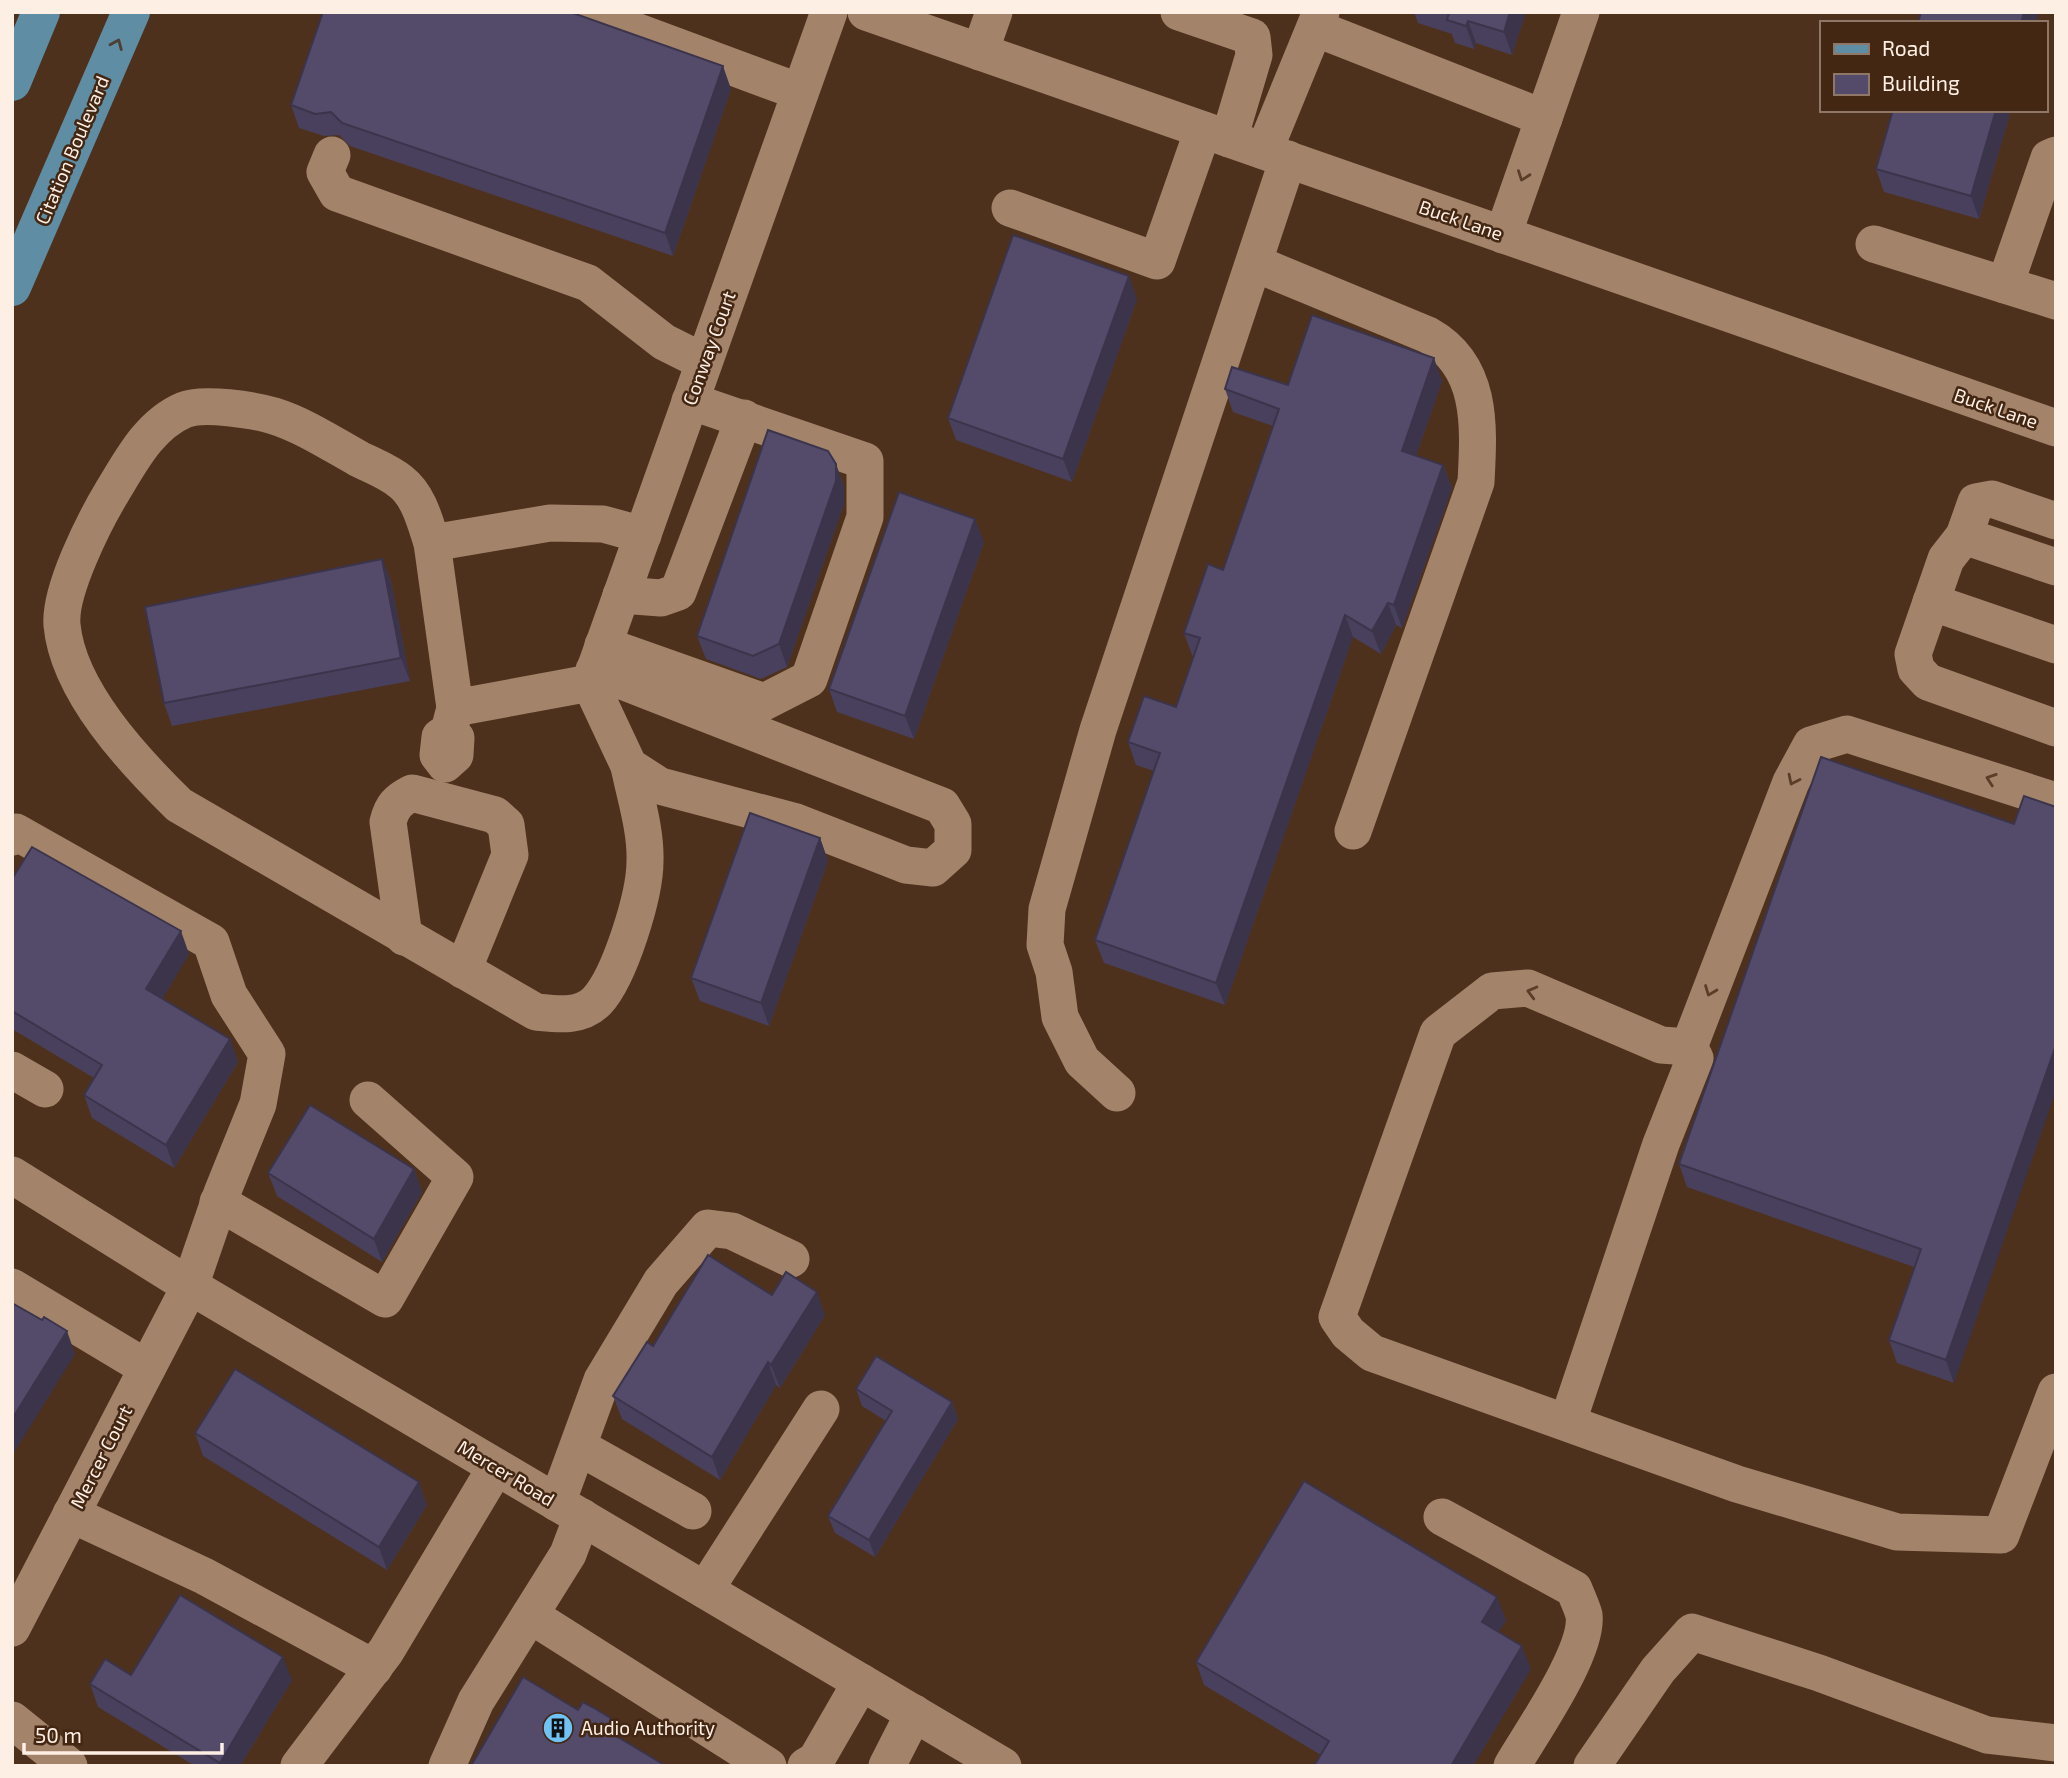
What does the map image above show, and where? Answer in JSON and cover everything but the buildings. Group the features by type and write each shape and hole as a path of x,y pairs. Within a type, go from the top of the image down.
{"main road":[{"path":"12,82 41,12"},
{"name":"Citation Boulevard","path":"12,287 131,12"}],"street":[{"name":"Conway Court","path":"596,666 829,12"},
{"name":"Buck Lane","path":"866,12 1503,235 2053,418"},
{"path":"980,52 994,12"},
{"path":"1010,208 1157,261 1254,55 1256,25 1179,12"},
{"path":"1503,235 1581,12"},
{"path":"595,16 800,92"},
{"path":"1117,1093 1082,1061 1060,1017 1054,972 1045,946 1047,909 1098,730 1254,263 1276,155 1318,20 1544,118"},
{"path":"332,155 325,172 337,193 589,283 664,342 704,362"},
{"path":"2005,285 2049,158 2056,155"},
{"path":"1874,244 2056,301"},
{"path":"1254,263 1428,335 1449,347 1465,371 1474,398 1476,482 1353,831"},
{"path":"450,735 596,666 764,702 809,679 865,517 865,461 690,401"},
{"path":"439,800 450,735 432,542 421,510 401,481 274,416 219,407 187,409 164,421 139,447 108,499 66,596 62,624 71,659 101,719 144,771 179,805 536,1012 570,1015 596,1002 614,970 640,904 646,860 629,766 596,666"},
{"path":"621,595 662,598 678,592 744,418"},
{"path":"2056,521 1992,499 1976,502 1964,536 1946,559 1913,654 1916,669 1928,682 2056,728"},
{"path":"432,542 550,523 603,524 643,535"},
{"path":"1964,536 2056,567"},
{"path":"1931,602 2056,645"},
{"path":"596,666 942,806 953,824 953,850 933,868 906,865 796,822 660,786 629,766"},
{"path":"1567,1421 1661,1144 1695,1058 1689,1047 1791,782 1811,745 1847,734 2056,801"},
{"path":"404,937 388,822 399,799 412,793 495,815 506,825 510,855 463,970"},
{"name":"Mercer Court","path":"12,838 16,832 211,942 229,995 267,1054 258,1104 218,1202 190,1286 14,1619"},
{"path":"1689,1047 1661,1045 1528,988 1492,992 1438,1034 1337,1317 1348,1333 1372,1353 1737,1483 1898,1532 2001,1535 2056,1392"},
{"path":"12,1070 45,1089"},
{"path":"218,1202 385,1299 456,1177 368,1100"},
{"name":"Mercer Road","path":"12,1175 190,1286 1003,1766"},
{"path":"447,1766 476,1701 568,1554 569,1510 579,1447 602,1380 661,1282 708,1228 732,1231 792,1259"},
{"path":"12,1287 147,1368"},
{"path":"705,1590 821,1409"},
{"path":"579,1447 693,1511"},
{"path":"299,1766 374,1668 496,1467"},
{"path":"71,1514 204,1577 374,1668"},
{"path":"1443,1517 1574,1589 1584,1615 1583,1634 1562,1683 1512,1766"},
{"path":"530,1615 768,1766"},
{"path":"1592,1766 1658,1670 1692,1632 1819,1673 1987,1735 2056,1743"},
{"path":"806,1766 816,1760 861,1682"},
{"path":"887,1766 914,1713"},
{"path":"12,1720 37,1743 69,1766"}],"place":[{"name":"Audio Authority","path":"558,1728"}]}
